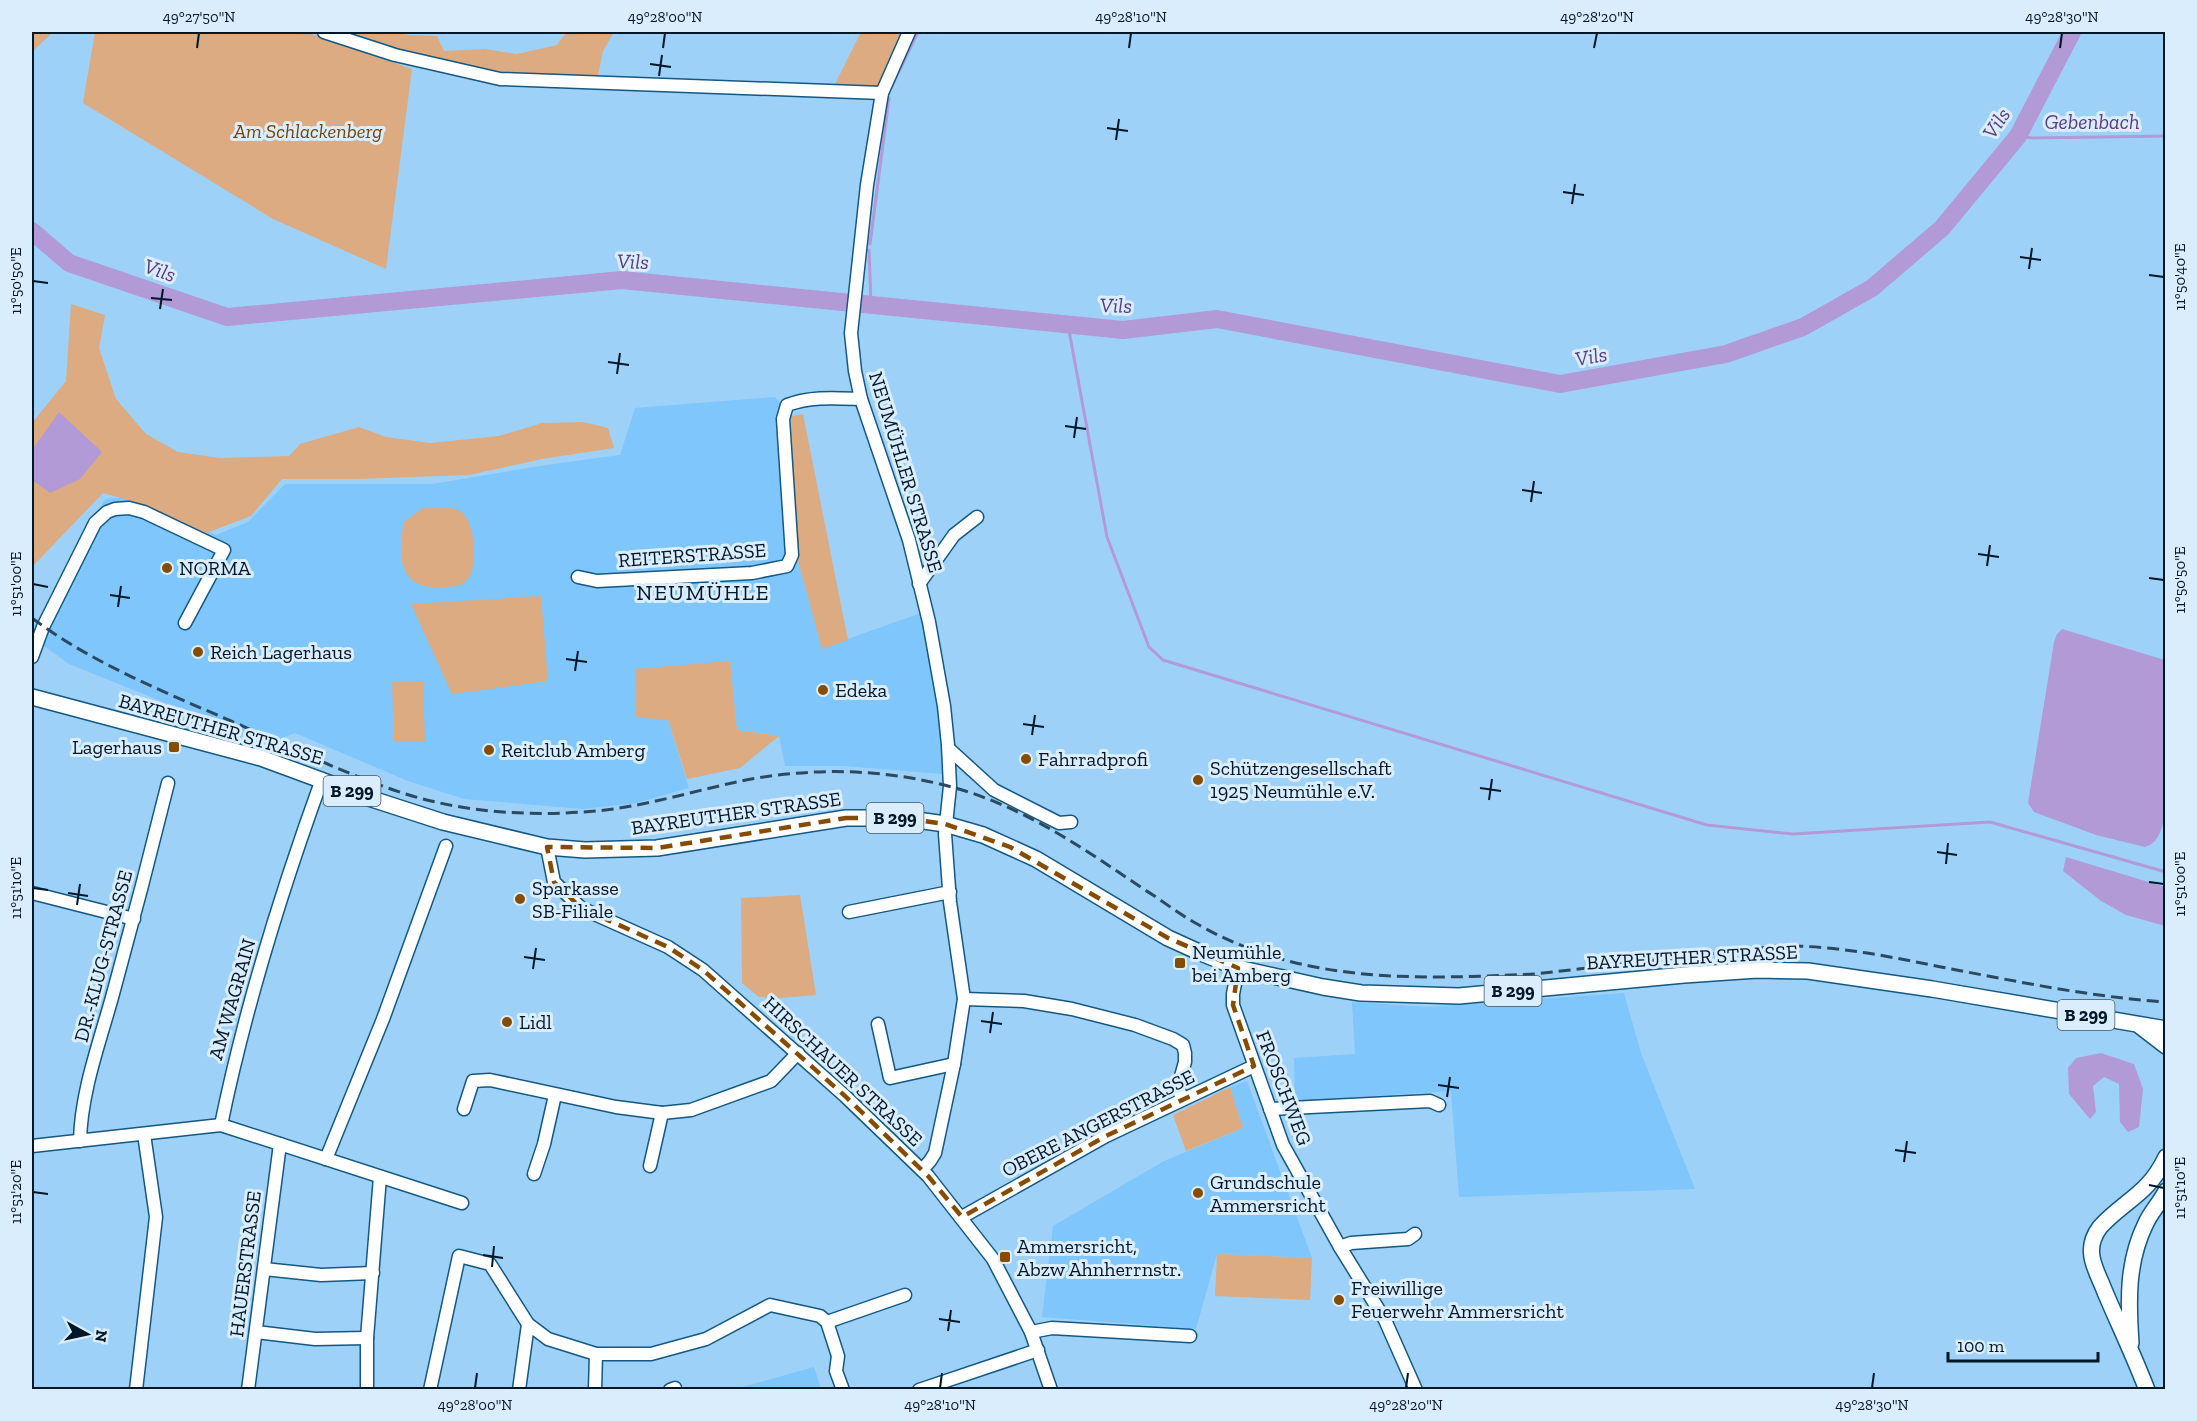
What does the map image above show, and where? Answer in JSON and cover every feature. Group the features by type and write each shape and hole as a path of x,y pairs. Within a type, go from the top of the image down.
{"main road":[{"name":"BAYREUTHER STRASSE","path":"32,697 261,758 375,800 443,822 547,847 585,850 657,848 846,818 903,818 945,824 983,835 1036,859 1168,938 1238,968 1361,993 1459,996 1684,975 1757,970 1808,971 1932,989 2166,1029"},
{"path":"2137,1025 2166,1046"},
{"path":"2147,1389 2095,1266 2092,1247 2100,1227 2150,1183 2166,1157"},
{"path":"2131,1349 2128,1305 2132,1259 2146,1222 2166,1191"}],"street":[{"path":"324,32 395,55 500,80 882,93"},
{"name":"NEUMÜHLER STRASSE","path":"909,32 882,93 867,185 851,333 861,399 909,540 929,622 949,749 950,786 945,824 950,892 964,999 954,1064 935,1153 922,1170"},
{"name":"REITERSTRASSE","path":"578,577 597,581 752,573 787,566 792,555 783,419 787,405 802,399 825,397 861,399"},
{"path":"32,657 43,627 95,523 107,512 115,509 129,508 144,513 224,550 186,623"},
{"path":"920,584 954,535 977,518"},
{"path":"949,749 994,790 1059,823 1071,822"},
{"name":"AM WAGRAIN","path":"221,1125 255,986 322,779"},
{"name":"DR.-KLUG-STRASSE","path":"80,1141 87,1090 134,919 168,783"},
{"path":"326,1159 383,1019 446,846"},
{"name":"HIRSCHAUER STRASSE","path":"547,847 554,882 581,908 668,947 703,970 798,1053 922,1170 962,1217 993,1259 1031,1332 1051,1389"},
{"path":"849,912 950,892"},
{"path":"32,893 134,919"},
{"name":"FROSCHWEG","path":"1238,968 1233,1005 1283,1145 1340,1247 1385,1320 1416,1389"},
{"path":"964,999 1024,1001 1072,1009 1135,1025 1173,1039 1183,1045 1185,1053 1178,1087 1182,1100"},
{"path":"878,1024 890,1078 954,1064"},
{"path":"464,1109 473,1081 490,1080 616,1107 662,1113 691,1110 771,1081 798,1053"},
{"name":"OBERE ANGERSTRASSE","path":"962,1217 1106,1136 1254,1066"},
{"path":"534,1174 544,1144 555,1095"},
{"path":"1270,1109 1430,1101 1439,1105"},
{"path":"650,1166 662,1113"},
{"path":"32,1146 221,1125 462,1203"},
{"path":"136,1389 156,1217 144,1134"},
{"name":"HAUERSTRASSE","path":"248,1389 280,1144"},
{"path":"367,1389 367,1338 380,1177"},
{"path":"1340,1247 1351,1243 1408,1239 1415,1234"},
{"path":"427,1389 459,1256 490,1264 528,1324 548,1339 596,1354 651,1354 706,1340 770,1305 820,1316 826,1322 838,1356 836,1371 843,1389"},
{"path":"264,1269 321,1275 373,1273"},
{"path":"826,1322 905,1295"},
{"path":"519,1389 528,1324"},
{"path":"1031,1332 1052,1328 1190,1336"},
{"path":"256,1332 315,1339 367,1338"},
{"path":"919,1389 1038,1350"},
{"path":"595,1389 596,1354"}],"highlighted area":[{"path":"846,818 903,818 945,824 1010,847 1168,938 1238,968 1233,1005 1254,1066 1106,1136 962,1217 928,1176 845,1096 703,970 668,947 581,908 554,882 547,847 657,848"}],"shaded area":[{"path":"775,397 791,416 797,557 822,648 921,613 939,716 943,774 844,766 785,766 779,736 737,730 729,661 668,720 689,788 636,803 583,809 464,799 408,781 295,733 267,744 69,664 33,638 32,640 32,630 105,499 126,497 216,535 248,522 285,484 432,484 620,455 635,408"},
{"path":"59,412 102,452 80,479 50,493 32,480 32,450"},
{"path":"2062,629 2165,660 2165,815 2157,839 2145,847 2096,835 2034,812 2028,803 2054,642"},
{"path":"2066,857 2165,887 2165,926 2126,915 2101,901 2063,871"},
{"path":"1624,993 1641,1053 1695,1189 1459,1197 1451,1091 1295,1101 1294,1058 1355,1054 1352,1002 1427,1007"},
{"path":"2101,1053 2134,1064 2143,1089 2139,1127 2128,1132 2120,1122 2119,1084 2104,1077 2093,1086 2096,1112 2090,1119 2069,1094 2068,1068 2076,1058"},
{"name":"Grundschule Ammersricht","path":"1247,1081 1312,1258 1217,1254 1196,1329 1042,1317 1053,1226 1164,1161 1243,1128 1230,1087"},
{"path":"814,1367 821,1389 735,1389"}],"green space":[{"path":"32,32 53,32 32,51"},
{"name":"Am Schlackenberg","path":"95,32 306,32 412,69 386,269 273,219 83,103"},
{"path":"340,32 392,32 437,36 444,51 485,49 517,54 557,45 566,32 614,32 603,51 598,75 545,79 471,72"},
{"path":"861,32 902,32 877,87 835,84"},
{"path":"71,304 105,315 99,348 116,399 146,434 178,452 220,458 289,456 300,444 359,427 386,437 430,443 499,436 542,423 583,422 608,428 614,448 542,459 469,475 282,479 251,516 201,535 132,501 103,493 32,567 32,423 66,381"},
{"path":"803,414 848,640 822,649 797,557 791,416"},
{"path":"423,508 452,508 460,511 470,525 474,558 469,577 464,583 452,587 427,587 409,577 404,568 401,546 404,522"},
{"path":"541,596 548,681 452,694 411,604"},
{"path":"730,661 737,730 779,736 740,768 687,779 668,720 636,717 635,669"},
{"path":"423,681 425,742 394,742 392,682"},
{"path":"800,895 816,995 759,997 742,983 741,898"},
{"path":"1230,1087 1243,1128 1186,1151 1173,1115"},
{"path":"1217,1254 1312,1258 1310,1300 1215,1296"}],"waterway":[{"path":"891,88 918,32"},
{"name":"Vils","path":"32,231 69,263 227,317 622,280 1123,330 1217,319 1560,384 1726,354 1803,327 1872,288 1942,228 2018,136 2072,32"},
{"path":"870,244 889,98"},
{"name":"Gebenbach","path":"2018,136 2032,138 2166,136"},
{"path":"869,250 871,305"},
{"path":"1068,325 1107,537 1149,647 1163,660 1707,825 1793,834 1990,822 2166,872"}],"railway":[{"path":"32,618 79,649 128,675 319,760 409,795 473,809 517,813 603,810 643,804 741,781 815,772 890,775 940,784 995,802 1047,827 1192,921 1239,945 1280,959 1321,968 1406,977 1535,974 1778,946 1799,946 1860,952 2053,988 2166,1002"}],"place":[{"name":"NORMA","path":"167,568"},
{"name":"Reich Lagerhaus","path":"198,652"},
{"name":"Edeka","path":"823,690"},
{"name":"Lagerhaus","path":"174,747"},
{"name":"Reitclub Amberg","path":"489,750"},
{"name":"Fahrradprofi","path":"1026,759"},
{"name":"Schützengesellschaft 1925 Neumühle e.V.","path":"1198,780"},
{"name":"Sparkasse SB-Filiale","path":"520,899"},
{"name":"Neumühle bei Amberg","path":"1180,963"},
{"name":"Lidl","path":"507,1022"},
{"name":"Grundschule Ammersricht","path":"1198,1193"},
{"name":"Ammersricht, Abzw Ahnherrnstr.","path":"1005,1257"},
{"name":"Freiwillige Feuerwehr Ammersricht","path":"1339,1300"}],"district":[{"name":"NEUMÜHLE","path":"703,592"}]}
